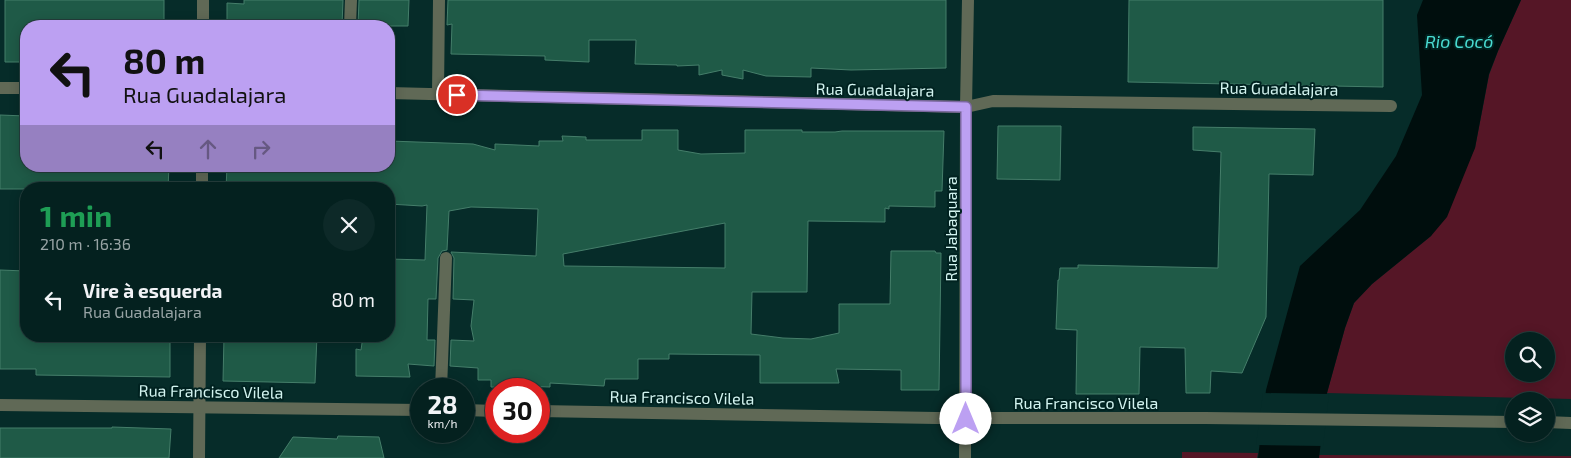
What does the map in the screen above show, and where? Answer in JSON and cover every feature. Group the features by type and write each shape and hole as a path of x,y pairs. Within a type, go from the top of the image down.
{"street":[{"path":"203,20 204,0"},
{"path":"350,20 351,0"},
{"path":"438,94 439,0"},
{"name":"Rua Jabaquara","path":"966,458 966,107 968,0"},
{"path":"0,88 20,88"},
{"name":"Rua Guadalajara","path":"395,94 966,107 994,101 1391,106"},
{"path":"441,378 446,258"},
{"path":"199,458 200,342"},
{"name":"Rua Francisco Vilela","path":"0,404 410,410"},
{"name":"Rua Francisco Vilela","path":"550,411 966,419 1205,418 1505,422"},
{"path":"1555,422 1571,422"}],"shaded area":[{"path":"1521,0 1571,0 1571,399 1555,399 1555,392 1505,392 1505,397 1327,393 1354,303 1372,284 1431,236 1475,148 1489,75"},
{"path":"1182,452 1258,453 1257,458 1182,458"},
{"path":"1319,455 1571,456 1571,458 1319,458"}],"water":[{"name":"Rio Cocó","path":"1423,0 1521,0 1489,74 1475,148 1447,217 1431,236 1372,284 1354,303 1327,393 1319,458 1258,458 1266,390 1300,266 1360,210 1396,156 1422,95 1417,15"}],"pier":[{"path":"1263,393 1329,394 1323,446 1256,445"}],"building":[{"path":"5,0 164,0 164,20 20,20 20,62 5,62"},
{"path":"244,0 343,0 342,20 227,20 227,3 244,4"},
{"path":"359,0 409,0 408,26 395,26 395,20 358,20"},
{"path":"448,0 946,0 946,68 851,70 811,68 811,77 766,76 743,70 743,79 722,75 722,70 699,75 699,65 635,64 636,40 589,40 589,62 545,60 545,56 451,54 452,24 447,25"},
{"path":"1129,0 1383,0 1383,87 1128,82"},
{"path":"0,115 20,116 20,172 169,172 168,182 20,182 20,189 0,189"},
{"path":"998,126 1061,126 1060,180 997,179"},
{"path":"1193,127 1315,129 1313,175 1269,174 1266,317 1242,373 1211,371 1210,393 1186,393 1185,348 1140,347 1139,394 1076,394 1077,330 1056,329 1060,268 1078,268 1078,265 1218,268 1221,152 1193,150"},
{"path":"642,130 678,130 678,150 701,154 745,153 745,130 802,130 802,132 944,131 942,191 935,191 935,207 889,206 889,209 885,208 885,222 808,221 807,292 752,292 751,334 811,339 839,333 839,304 890,304 891,251 935,251 936,253 941,253 939,390 901,390 901,370 836,369 839,383 760,383 760,355 669,354 669,359 638,359 638,379 605,379 604,386 550,383 550,378 485,378 485,380 478,380 478,368 450,366 451,340 474,341 471,326 474,300 453,299 454,258 451,252 536,256 538,209 471,207 449,211 447,250 442,251 438,258 436,299 428,299 427,340 435,340 434,366 408,364 410,377 356,376 356,349 361,350 362,342 395,342 395,259 425,260 427,205 395,204 395,182 226,182 227,172 395,172 395,141 473,144 495,150 495,144 539,146 539,141 563,141 562,136 586,137 586,140 642,140","holes":["725,223 725,268 564,266 563,254"]},
{"path":"0,270 20,271 20,342 170,342 170,377 36,375 36,369 0,369"},
{"path":"224,342 317,342 315,383 223,381"},
{"path":"112,427 171,429 169,458 0,458 0,428"},
{"path":"338,436 379,437 384,458 279,458 293,437 337,439"}],"route":[{"path":"457,95 966,107 966,419"}]}
